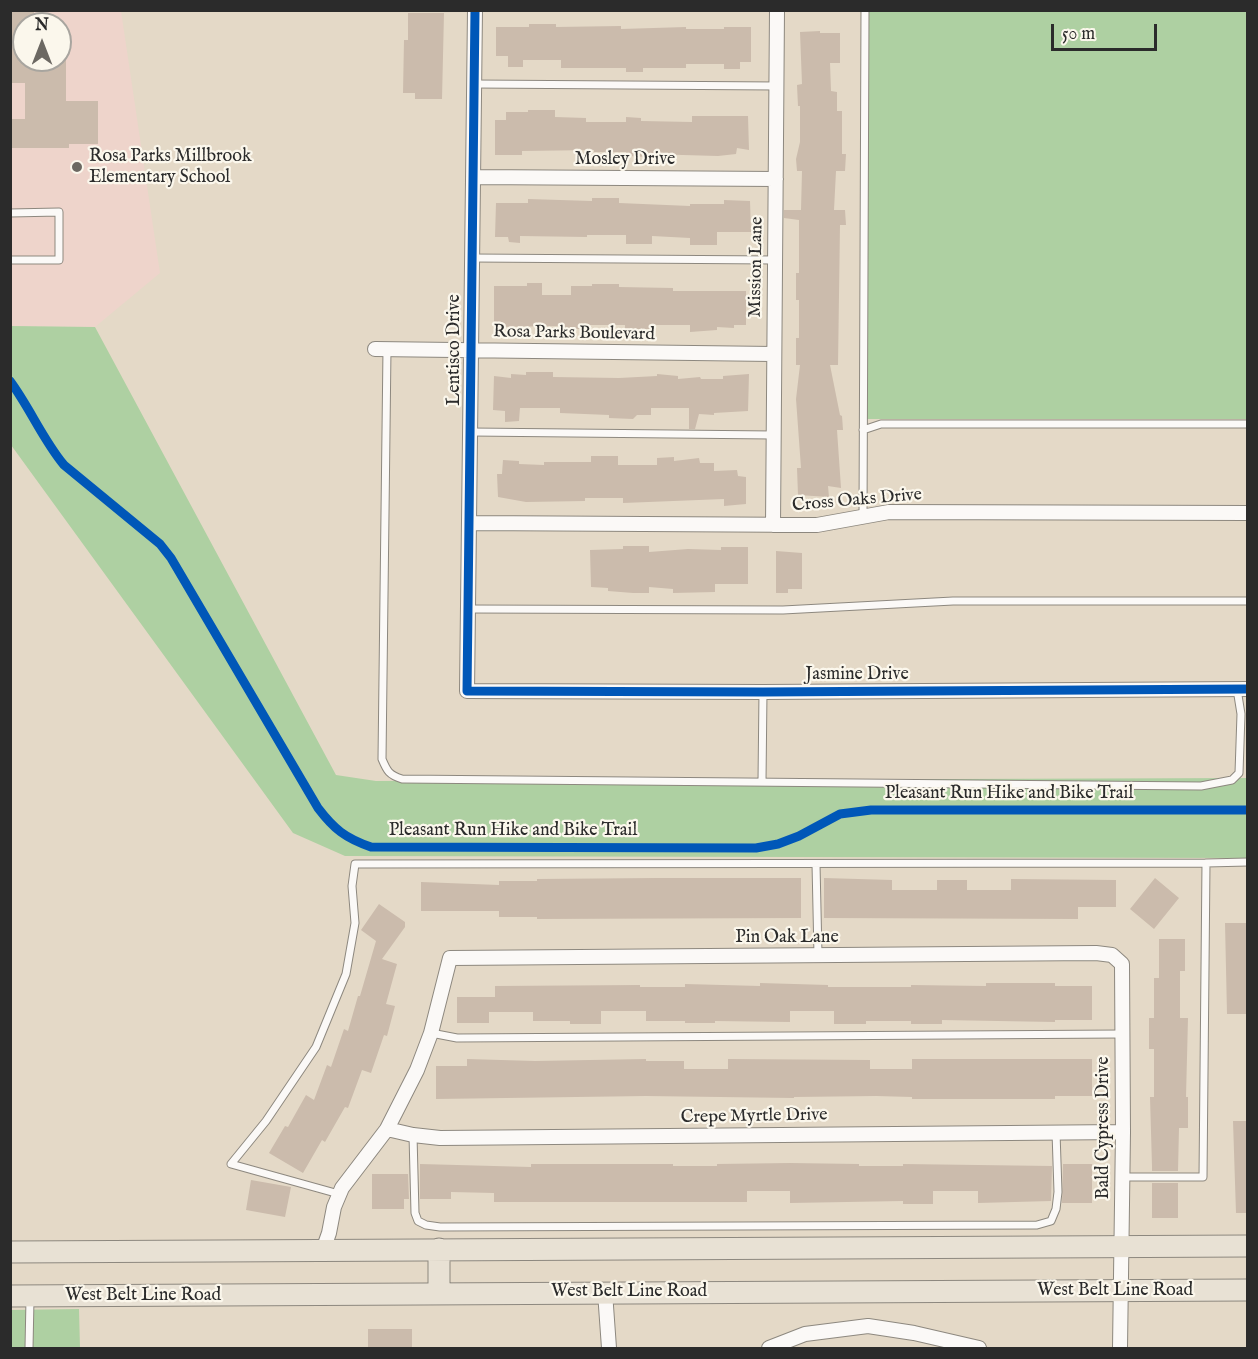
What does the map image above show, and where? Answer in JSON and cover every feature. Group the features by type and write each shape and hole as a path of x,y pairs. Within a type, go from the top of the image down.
{"main road":[{"path":"10,1252 1248,1246"},
{"path":"439,1249 439,1293"},
{"name":"West Belt Line Road","path":"20,1296 1248,1290"}],"street":[{"name":"Lentisco Drive","path":"467,690 475,10"},
{"name":"Mission Lane","path":"773,525 777,10"},
{"name":"Mosley Drive","path":"473,177 777,179"},
{"name":"Rosa Parks Boulevard","path":"381,349 774,354"},
{"name":"Cross Oaks Drive","path":"470,523 817,525 889,512 1248,513"},
{"name":"Jasmine Drive","path":"467,690 763,692 1243,689"},
{"name":"Pin Oak Lane","path":"431,1033 450,958 1096,953 1112,956 1122,964"},
{"name":"Bald Cypress Drive","path":"1120,1348 1123,1132 1122,964"},
{"path":"323,1250 339,1194 387,1129 417,1070 431,1033"},
{"name":"Crepe Myrtle Drive","path":"387,1129 413,1136 440,1138 1123,1132"},
{"path":"605,1292 609,1348"},
{"path":"769,1348 805,1334 868,1326 914,1333 979,1348"}],"lane":[{"path":"863,517 865,10"},
{"path":"474,84 777,86"},
{"path":"10,213 59,212 59,260 10,260"},
{"path":"472,258 775,260"},
{"path":"381,349 382,759 387,771 393,776 402,779 1189,786 1220,783 1232,780 1239,773 1243,689"},
{"path":"863,430 881,424 1248,424"},
{"path":"471,432 773,435"},
{"path":"469,609 783,610 953,601 1248,601"},
{"path":"762,781 763,692"},
{"path":"339,1194 231,1164 266,1121 316,1047 325,1026 346,974 355,923 352,886 355,864 1248,862"},
{"path":"1122,1177 1203,1177 1206,863"},
{"path":"816,864 818,956"},
{"path":"431,1033 457,1038 1122,1034"},
{"path":"413,1136 415,1213 418,1221 426,1225 464,1227 1037,1225 1051,1221 1056,1209 1056,1132"},
{"path":"20,1296 29,1348"}],"shaded area":[{"name":"Rosa Parks Millbrook Elementary School","path":"11,11 121,11 160,273 95,327 11,326"}],"green space":[{"path":"868,11 1247,11 1247,419 865,419"},
{"path":"10,326 95,327 336,775 376,781 1247,778 1247,858 345,856 293,833 11,445"},
{"path":"79,1309 80,1348 11,1348 10,1310"}],"building":[{"path":"10,10 34,10 34,12 12,12 12,72 66,72 66,101 98,101 98,144 69,144 69,148 10,148 10,119 25,119 25,83 10,83"},
{"path":"408,13 444,13 442,99 415,99 415,93 403,93 404,40 408,40"},
{"path":"529,24 556,24 556,27 621,26 621,29 751,27 751,62 740,62 740,69 724,69 724,64 686,64 686,68 643,68 643,72 626,72 626,68 561,68 561,60 523,60 523,67 508,67 508,56 496,56 496,27 529,27"},
{"path":"820,31 820,33 840,33 840,63 830,63 831,91 837,92 837,111 842,111 842,154 846,154 845,171 836,171 834,210 845,210 846,225 840,225 838,365 830,365 842,416 843,430 837,430 841,488 828,486 829,497 798,495 797,468 801,468 796,399 800,365 796,365 796,338 799,338 796,273 799,273 799,220 784,218 784,210 801,210 802,171 797,171 796,159 800,142 800,106 798,106 797,85 802,84 800,32"},
{"path":"528,110 555,110 555,117 586,118 586,122 626,122 626,117 641,118 641,121 692,122 692,116 748,116 749,150 737,148 736,154 718,156 648,154 648,157 626,156 626,152 594,152 594,150 522,151 522,155 495,155 495,120 506,120 506,112 528,112"},
{"path":"592,198 619,198 619,203 690,206 690,204 724,204 724,200 750,201 751,232 717,232 717,245 690,245 690,238 652,236 652,244 626,244 626,235 520,236 520,243 509,242 508,237 495,237 496,203 528,203 528,199 592,201"},
{"path":"527,283 542,283 542,295 571,295 571,286 592,286 592,284 673,288 673,291 746,291 746,325 690,332 690,325 651,325 651,329 625,329 625,325 586,325 586,329 560,329 560,326 494,327 494,286 527,286"},
{"path":"526,372 553,372 553,377 619,378 657,376 657,374 678,376 678,379 700,377 701,379 723,379 723,376 749,374 748,411 714,413 714,415 699,414 695,429 689,429 689,408 651,408 651,415 637,415 633,419 609,418 609,415 560,413 560,408 520,408 519,421 505,422 505,411 493,410 494,376 511,378 511,374 526,375"},
{"path":"591,456 618,456 618,465 657,465 657,458 674,457 674,461 699,458 700,463 714,463 714,471 737,470 738,476 746,477 746,504 724,506 724,499 623,503 623,498 526,502 498,497 497,474 502,474 503,460 519,461 519,464 544,465 544,462 591,462"},
{"path":"623,546 649,546 649,552 748,547 748,584 715,584 715,592 673,593 673,589 649,587 649,593 633,593 591,587 590,550 623,549"},
{"path":"776,551 802,553 802,589 788,589 788,593 776,593"},
{"path":"801,878 801,918 537,919 537,917 499,917 499,911 421,911 421,882 499,885 499,881 537,881 537,879"},
{"path":"824,878 892,880 892,890 937,890 937,880 967,880 967,890 1011,890 1011,879 1116,880 1116,907 1078,907 1078,919 824,918"},
{"path":"1155,878 1179,898 1154,929 1130,909"},
{"path":"379,904 405,922 405,927 382,959 397,964 386,1004 395,1006 387,1036 384,1035 371,1073 362,1070 348,1108 345,1107 325,1142 322,1140 303,1173 269,1153 285,1126 288,1127 306,1095 314,1100 327,1065 331,1067 344,1029 348,1031 376,941 361,930"},
{"path":"1225,923 1248,923 1248,1014 1227,1014"},
{"path":"1159,939 1185,939 1185,971 1180,971 1180,1018 1188,1018 1186,1097 1188,1097 1188,1128 1179,1128 1178,1171 1152,1171 1150,1097 1154,1097 1154,1049 1149,1049 1149,1018 1154,1018 1154,978 1159,978"},
{"path":"760,983 828,985 828,987 986,986 986,983 1055,983 1055,986 1092,986 1092,1020 1055,1020 1055,1022 942,1020 942,1024 866,1021 866,1024 834,1024 834,1011 790,1011 790,1022 685,1023 685,1021 646,1021 646,1011 601,1011 601,1024 533,1021 533,1012 489,1012 489,1023 457,1023 457,997 495,997 495,986 685,987 685,984 760,986"},
{"path":"467,1059 535,1061 646,1059 646,1061 684,1061 684,1069 728,1069 728,1059 870,1060 870,1069 912,1069 912,1059 1092,1059 1092,1096 1055,1096 1055,1099 646,1096 436,1099 436,1066 467,1066"},
{"path":"1233,1121 1248,1121 1248,1213 1236,1213"},
{"path":"420,1164 531,1167 531,1164 717,1166 717,1164 859,1164 859,1166 903,1166 903,1164 1052,1166 1051,1201 978,1203 978,1191 933,1191 933,1204 903,1204 903,1201 790,1203 790,1191 747,1191 747,1202 494,1202 494,1193 451,1192 451,1199 420,1199"},
{"path":"1063,1164 1092,1164 1092,1203 1062,1203"},
{"path":"372,1174 408,1174 409,1199 404,1199 404,1209 372,1209"},
{"path":"251,1180 291,1187 285,1217 246,1210"},
{"path":"1152,1183 1178,1183 1178,1218 1152,1218"},
{"path":"368,1329 412,1329 412,1348 368,1348"}],"cycle path":[{"path":"475,10 467,691 1248,689"},
{"name":"Pleasant Run Hike and Bike Trail","path":"10,381 64,465 160,544 171,558 318,808 341,832 371,847 756,848 778,844 799,836 840,814 871,810 1248,810"}],"place":[{"name":"Rosa Parks Millbrook Elementary School","path":"77,167"}]}
